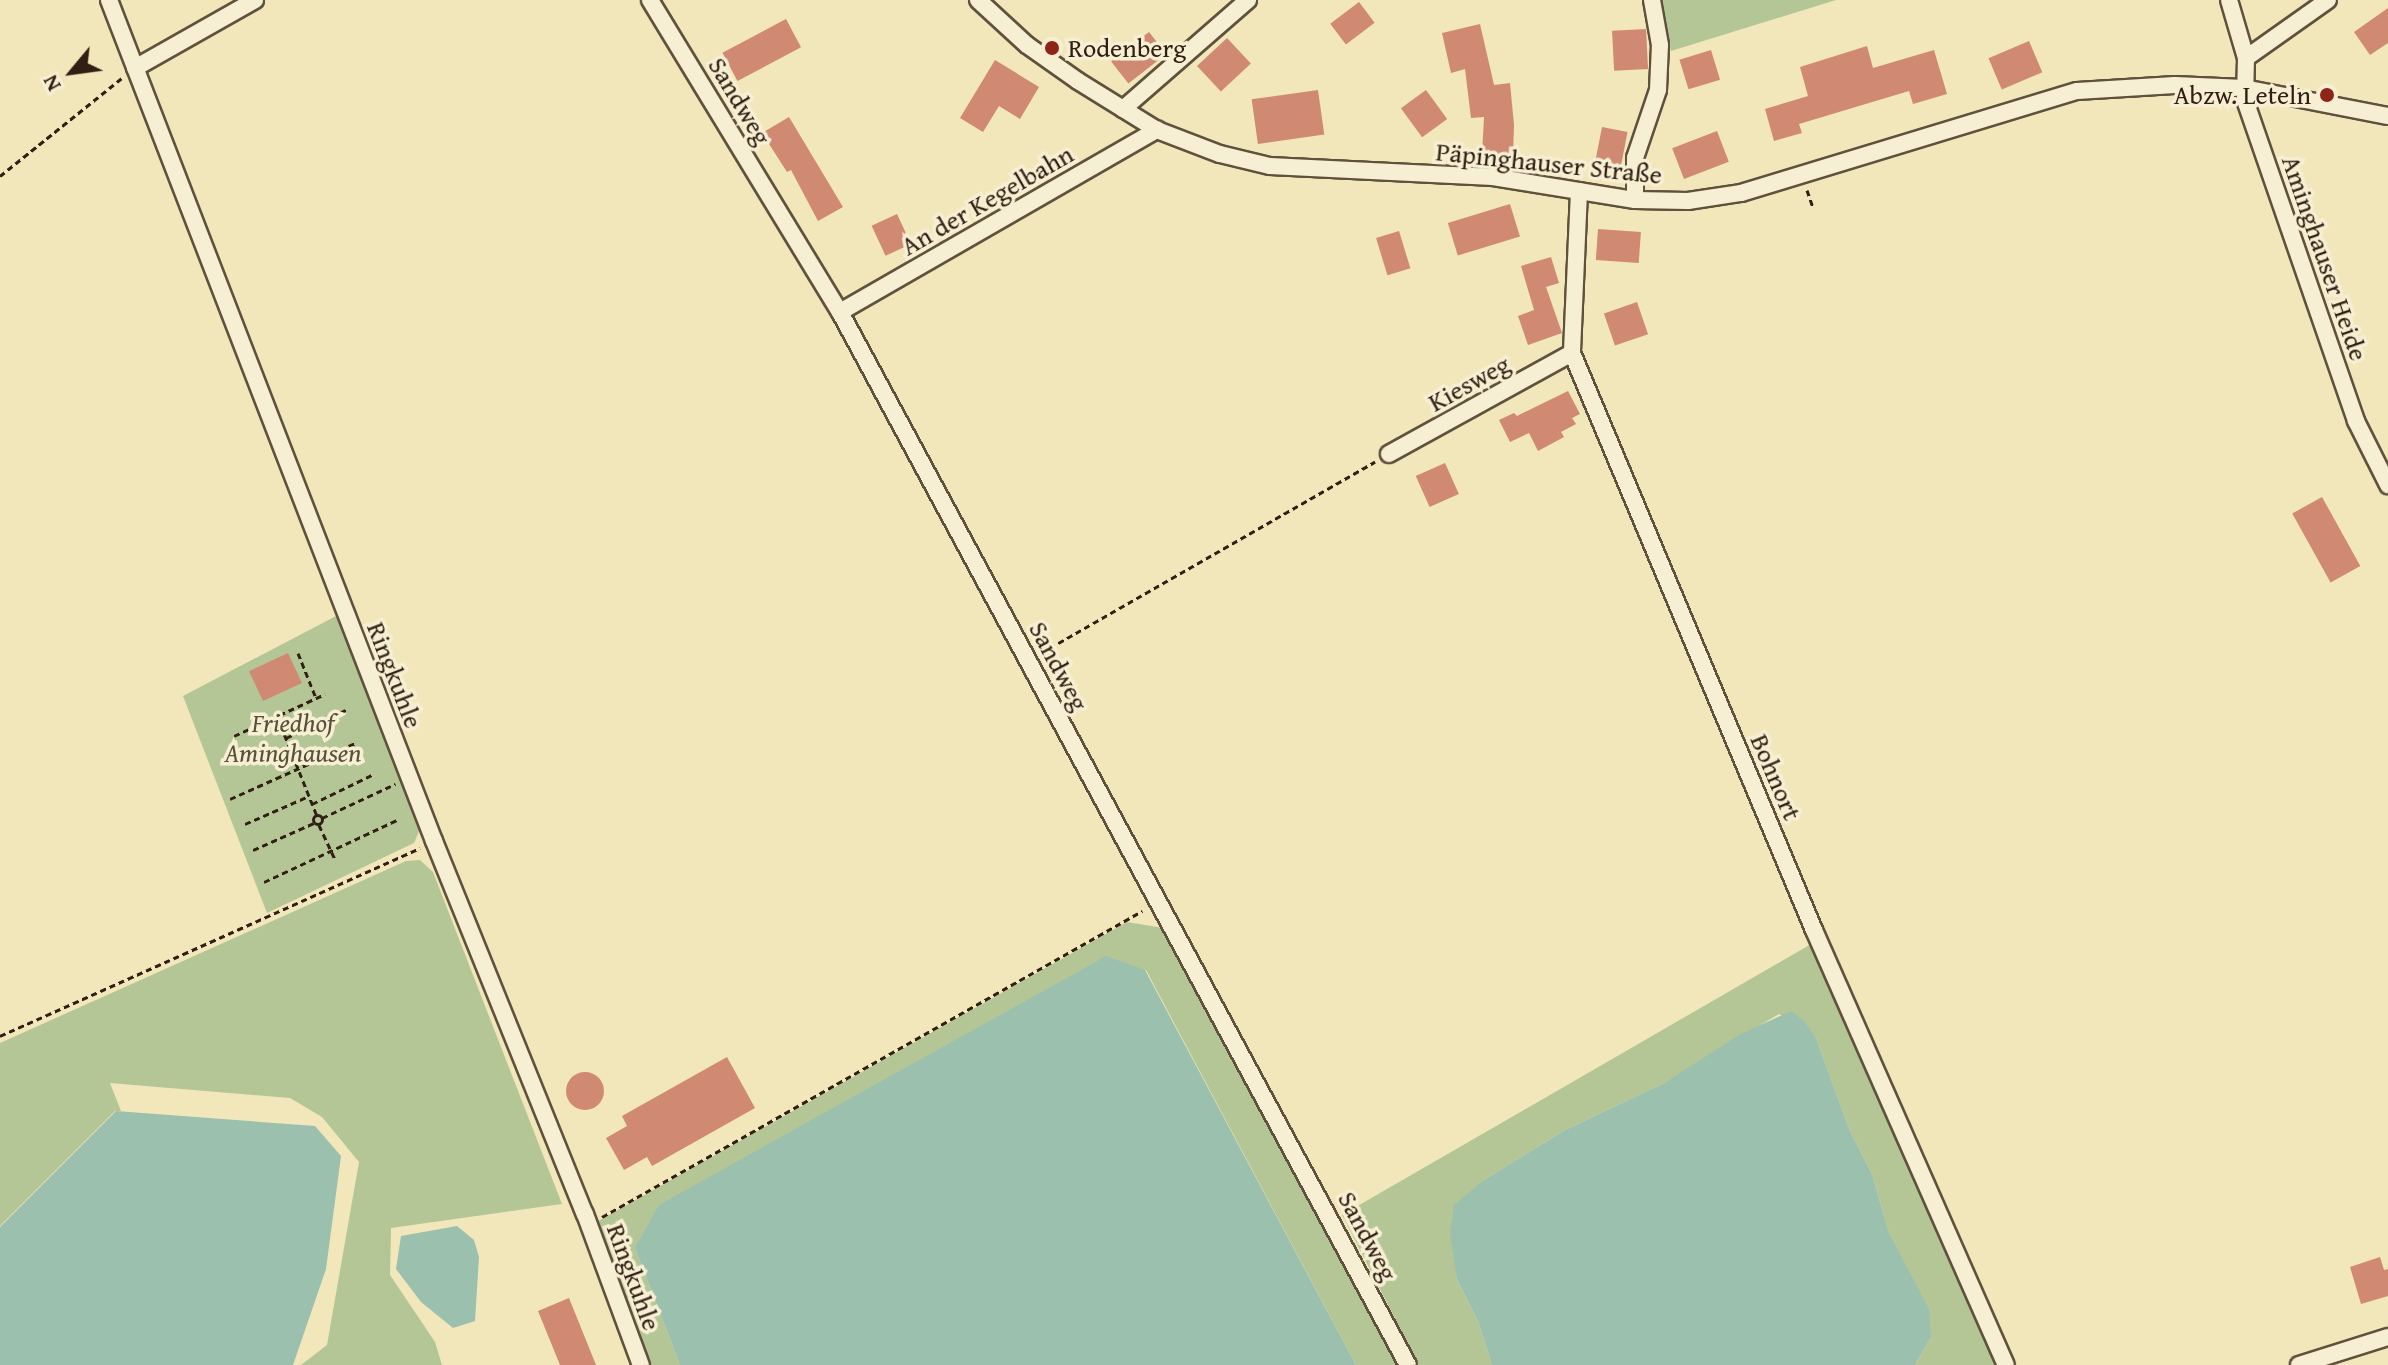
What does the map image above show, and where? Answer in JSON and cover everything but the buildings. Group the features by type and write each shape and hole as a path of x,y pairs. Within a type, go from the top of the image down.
{"street":[{"name":"Ringkuhle","path":"109,0 409,778 589,1225 641,1365"},
{"path":"135,68 255,0"},
{"name":"Sandweg","path":"650,0 840,312 1408,1365"},
{"name":"Päpinghauser Straße","path":"978,0 1027,45 1123,109 1157,130 1220,154 1270,166 1493,177 1635,200 1688,201 1741,193 2077,91 2175,85 2244,88 2388,116"},
{"path":"1123,109 1248,0"},
{"path":"1635,200 1635,158 1658,90 1660,45 1652,0"},
{"path":"2229,0 2246,58 2244,88"},
{"path":"2246,58 2328,0"},
{"name":"Aminghauser Heide","path":"2244,88 2356,421 2388,485"},
{"name":"An der Kegelbahn","path":"840,312 1157,130"},
{"name":"Bohnort","path":"1579,191 1572,353 1814,930 2006,1365"},
{"name":"Kiesweg","path":"1389,454 1572,353"},
{"path":"2299,1365 2388,1337"}],"path":[{"path":"0,176 135,68"},
{"path":"1028,661 1389,454"},
{"path":"298,653 316,698"},
{"path":"234,736 325,694"},
{"path":"286,738 348,709"},
{"path":"277,716 317,816 322,818"},
{"path":"230,799 355,743"},
{"path":"312,804 374,774"},
{"path":"319,825 322,818 409,778"},
{"path":"245,824 309,796"},
{"path":"253,850 314,823 317,816"},
{"path":"264,882 397,820"},
{"path":"314,823 319,825 335,860"},
{"path":"0,1036 434,841"},
{"path":"589,1225 1159,902"}],"green space":[{"path":"1656,0 1836,0 1671,51"},
{"name":"Friedhof Aminghausen","path":"338,615 420,829 414,843 267,913 183,696"},
{"path":"420,860 433,872 562,1204 391,1228 390,1275 435,1342 442,1365 301,1365 327,1345 359,1162 322,1117 290,1098 110,1083 121,1111 115,1111 0,1226 0,1043 406,861"},
{"path":"1127,922 1163,928 1397,1365 1356,1365 1146,970 635,1248 680,1365 646,1365 593,1224"},
{"path":"1813,943 1999,1365 1915,1365 1931,1337 1889,1233 1872,1174 1850,1131 1816,1038 1779,1014 1664,1083 1565,1130 1484,1180 1456,1268 1457,1280 1478,1321 1492,1365 1419,1365 1342,1215"}],"shaded area":[{"path":"1106,956 1145,970 1356,1365 680,1365 635,1248 659,1205"},
{"path":"1791,1011 1804,1021 1816,1038 1850,1131 1872,1174 1889,1233 1929,1309 1931,1337 1915,1365 1492,1365 1478,1321 1457,1280 1450,1234 1454,1205 1484,1180 1565,1130 1664,1083 1739,1035"},
{"path":"116,1111 315,1126 341,1156 326,1269 293,1365 0,1365 0,1227"},
{"path":"457,1226 474,1240 479,1257 475,1321 453,1328 421,1302 396,1269 401,1236"}],"place":[{"name":"Rodenberg","path":"1052,48"},
{"name":"Abzw. Leteln","path":"2327,95"}]}
